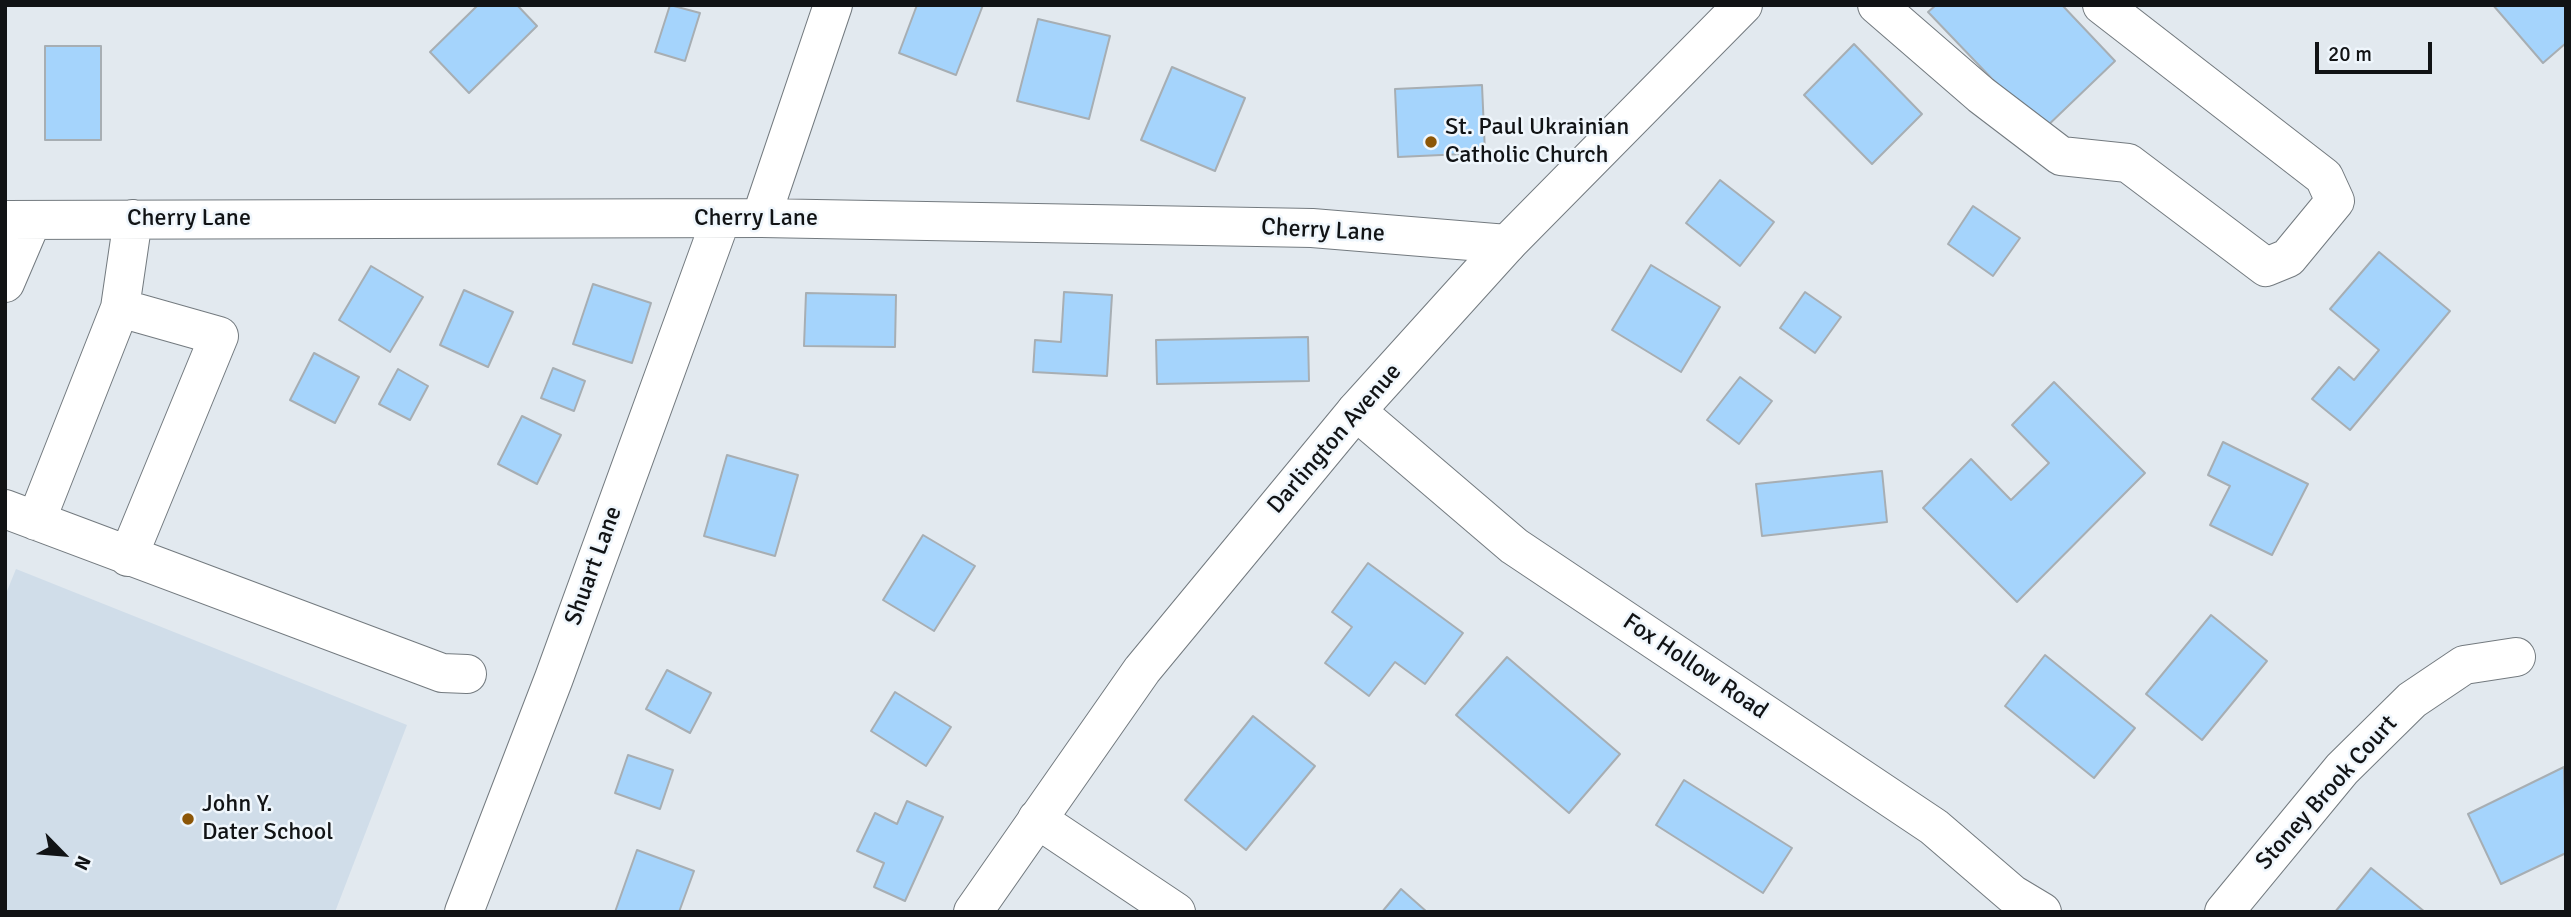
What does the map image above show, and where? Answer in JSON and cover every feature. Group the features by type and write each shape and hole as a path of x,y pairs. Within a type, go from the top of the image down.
{"street":[{"path":"761,218 833,5"},
{"name":"Darlington Avenue","path":"973,912 1142,670 1356,411 1507,244 1744,5"},
{"path":"1877,5 1981,95 2061,156 2128,163 2266,267 2288,258 2335,201 2324,177 2102,5"},
{"name":"Cherry Lane","path":"19,220 761,218 1312,228 1507,244"},
{"path":"133,219 120,309 20,515 442,673 467,674"},
{"name":"Shuart Lane","path":"464,912 554,678 721,219"},
{"path":"5,283 19,220"},
{"path":"120,309 219,336 128,557"},
{"name":"Fox Hollow Road","path":"1356,411 1514,546 1934,827 2012,894 2042,912"},
{"name":"Stoney Brook Court","path":"2224,912 2342,769 2412,700 2464,665 2516,657"},
{"path":"1037,819 1176,912"}],"shaded area":[{"name":"John Y. Dater School","path":"16,569 407,725 335,912 5,912 5,596"}],"building":[{"path":"478,5 517,5 537,26 469,93 430,52"},
{"path":"670,5 700,13 685,61 655,52"},
{"path":"917,5 983,5 956,75 899,53"},
{"path":"1936,5 2062,5 2115,61 2042,131 1928,12"},
{"path":"2493,5 2566,5 2566,43 2543,63"},
{"path":"1038,19 1110,36 1089,119 1017,101"},
{"path":"1854,44 1922,114 1872,164 1804,95"},
{"path":"45,46 101,46 101,140 45,140"},
{"path":"1172,67 1245,98 1215,171 1141,140"},
{"path":"1482,85 1485,153 1398,157 1395,89"},
{"path":"1720,180 1774,222 1740,266 1686,223"},
{"path":"1973,206 2020,238 1993,276 1948,244"},
{"path":"2379,252 2450,311 2350,430 2312,399 2339,367 2354,380 2379,350 2330,309"},
{"path":"1651,265 1720,307 1681,372 1612,330"},
{"path":"371,266 423,297 390,352 339,320"},
{"path":"593,284 651,303 632,363 573,344"},
{"path":"464,290 513,312 488,367 440,345"},
{"path":"1064,292 1112,295 1107,376 1033,372 1035,340 1061,342"},
{"path":"1805,292 1841,317 1815,353 1780,328"},
{"path":"806,293 896,295 895,347 804,346"},
{"path":"1308,337 1309,381 1157,384 1156,340"},
{"path":"314,353 359,377 335,423 290,400"},
{"path":"553,368 585,381 574,411 541,398"},
{"path":"398,369 428,386 410,420 379,404"},
{"path":"1740,377 1772,401 1739,444 1707,420"},
{"path":"2054,382 2145,473 2017,602 1923,508 1971,459 2011,500 2049,463 2012,425"},
{"path":"522,416 561,435 537,484 498,464"},
{"path":"2223,442 2308,484 2272,555 2210,525 2230,486 2208,475"},
{"path":"727,455 798,475 775,556 704,536"},
{"path":"1882,471 1887,522 1762,536 1756,484"},
{"path":"923,535 975,566 934,631 883,600"},
{"path":"1368,563 1463,633 1425,684 1395,662 1369,696 1325,663 1352,627 1332,612"},
{"path":"2211,615 2267,661 2202,740 2146,694"},
{"path":"2045,655 2135,728 2094,778 2005,706"},
{"path":"1507,657 1620,754 1569,813 1456,715"},
{"path":"667,670 711,693 690,733 646,709"},
{"path":"895,692 951,727 926,766 871,731"},
{"path":"1253,716 1315,766 1246,850 1185,800"},
{"path":"628,755 673,770 660,809 615,793"},
{"path":"2564,767 2566,853 2501,884 2468,814"},
{"path":"1684,780 1792,848 1763,893 1656,825"},
{"path":"907,801 943,817 905,901 874,887 884,863 857,851 875,813 897,824"},
{"path":"637,850 694,871 679,912 615,912"},
{"path":"2371,868 2425,912 2335,912"},
{"path":"1401,889 1427,912 1382,912"}],"place":[{"name":"St. Paul Ukrainian Catholic Church","path":"1431,142"},
{"name":"John Y. Dater School","path":"188,819"}]}
